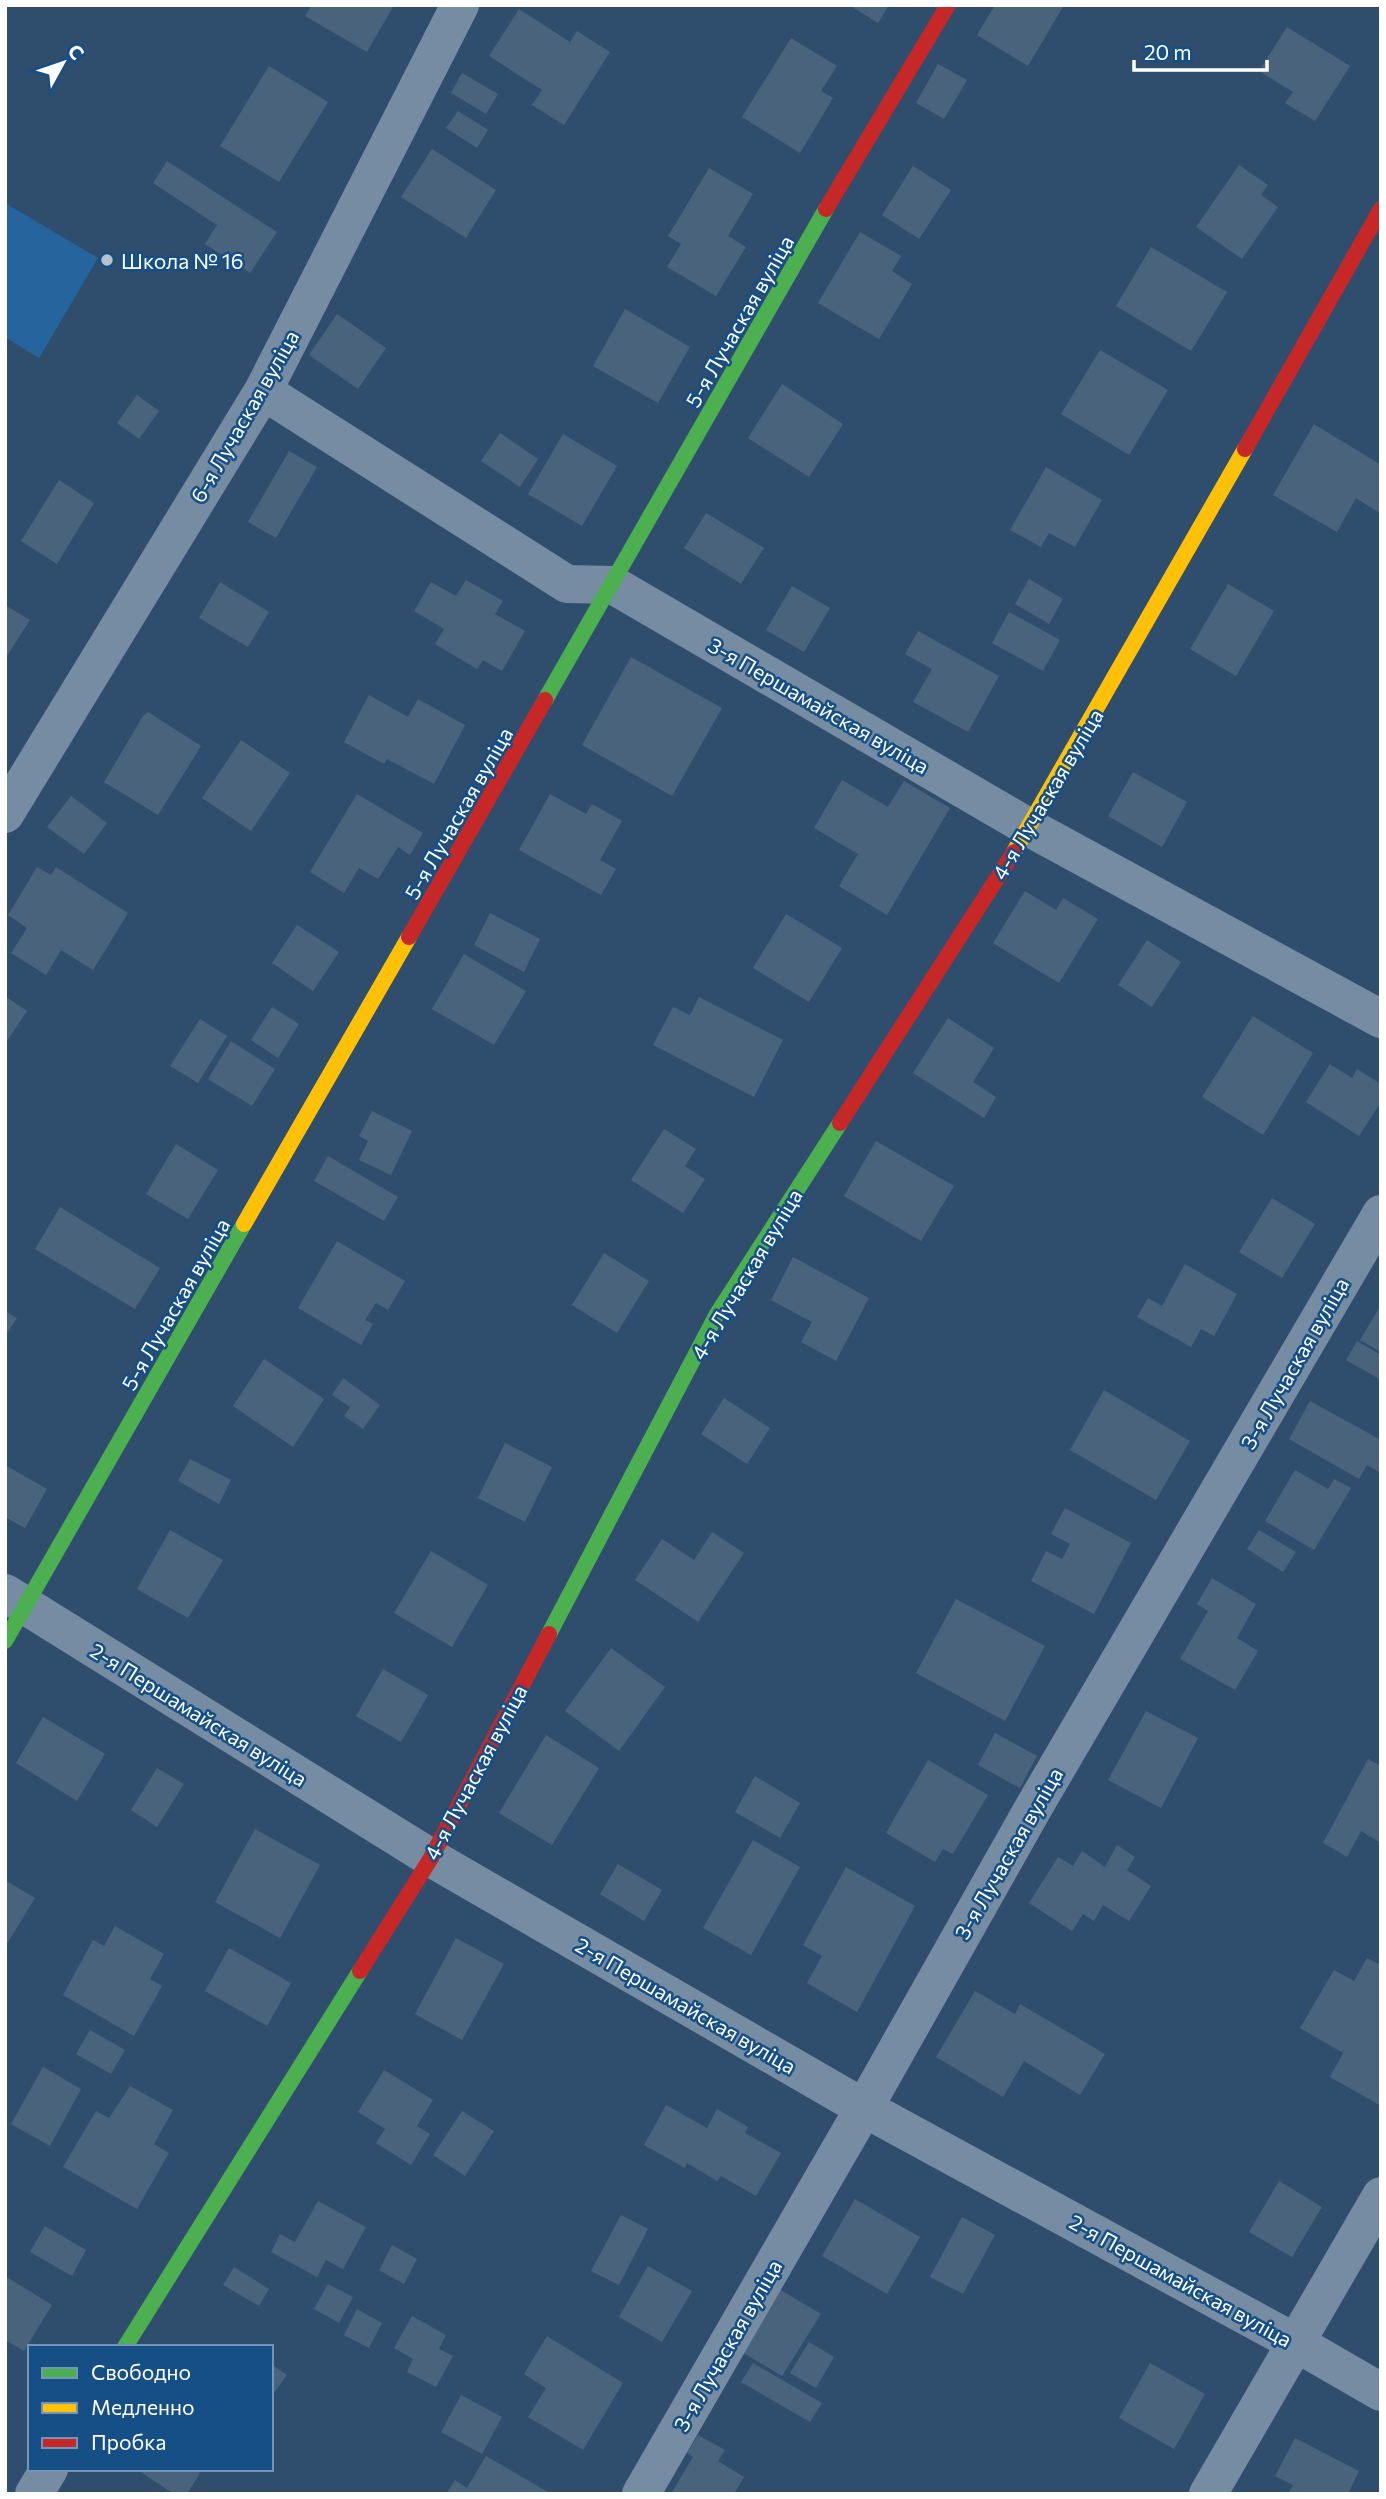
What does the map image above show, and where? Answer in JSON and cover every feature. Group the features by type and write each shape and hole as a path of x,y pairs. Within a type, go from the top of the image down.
{"street":[{"name":"6-я Лучаская вуліца","path":"5,814 263,391 460,5"},
{"name":"5-я Лучаская вуліца","path":"5,1641 15,1599 613,585 870,133 948,5"},
{"name":"4-я Лучаская вуліца","path":"126,2345 431,1858 717,1314 1030,828 1381,209"},
{"name":"3-я Першамайская вуліца","path":"263,391 567,584 613,585 1030,828 1381,1019"},
{"name":"3-я Лучаская вуліца","path":"641,2494 1035,1805 1381,1214"},
{"name":"2-я Першамайская вуліца","path":"15,1599 431,1858 864,2108 1381,2392"},
{"path":"1208,2494 1381,2196"},
{"path":"34,2494 48,2471"}],"shaded area":[{"path":"5,203 98,258 39,358 5,337"}],"building":[{"path":"312,5 394,5 367,52 305,16"},
{"path":"849,5 889,5 878,23"},
{"path":"995,5 1064,5 1028,66 977,35"},
{"path":"519,9 570,42 577,31 610,52 564,125 532,105 542,90 489,56"},
{"path":"1287,27 1350,66 1315,121 1285,103 1293,92 1259,71"},
{"path":"791,38 837,66 821,91 833,98 800,153 742,117"},
{"path":"938,64 967,80 944,119 916,103"},
{"path":"269,66 328,102 279,182 220,146"},
{"path":"462,73 498,94 486,114 451,93"},
{"path":"458,111 488,130 477,148 446,128"},
{"path":"432,149 496,190 466,238 401,197"},
{"path":"167,161 277,232 250,273 205,244 217,225 153,183"},
{"path":"1239,165 1268,185 1261,195 1278,207 1242,259 1196,227"},
{"path":"913,166 951,190 919,239 882,215"},
{"path":"709,168 753,194 728,236 746,247 716,296 667,267 681,244 668,236"},
{"path":"860,232 901,256 892,271 912,284 879,339 818,303"},
{"path":"1151,247 1227,292 1191,351 1116,306"},
{"path":"625,309 690,347 658,403 593,366"},
{"path":"337,314 386,348 358,389 309,355"},
{"path":"1100,350 1168,390 1129,455 1061,414"},
{"path":"782,384 843,424 809,477 748,438"},
{"path":"137,395 159,411 139,439 117,423"},
{"path":"1314,424 1381,465 1381,514 1356,498 1337,532 1273,495"},
{"path":"500,433 538,459 520,487 481,461"},
{"path":"563,434 617,466 582,526 528,494"},
{"path":"289,451 317,467 276,538 248,522"},
{"path":"1046,467 1102,500 1075,547 1049,533 1041,547 1010,530"},
{"path":"59,480 94,503 57,564 21,541"},
{"path":"706,513 764,548 741,584 684,548"},
{"path":"1029,579 1063,599 1049,624 1015,604"},
{"path":"466,580 503,601 495,614 525,631 502,671 483,660 477,669 435,644 444,629 414,611 431,582 456,596"},
{"path":"220,582 269,612 248,647 199,618"},
{"path":"1228,584 1274,611 1236,676 1190,649"},
{"path":"792,586 830,608 804,652 766,630"},
{"path":"5,605 30,620 5,659"},
{"path":"1009,612 1060,640 1043,671 992,643"},
{"path":"918,631 999,676 968,732 913,702 932,669 905,654"},
{"path":"631,657 722,708 672,796 582,745"},
{"path":"369,695 408,717 418,699 465,725 434,784 387,759 384,764 344,742"},
{"path":"148,712 201,746 158,815 104,782 143,716"},
{"path":"241,740 290,773 251,831 202,798"},
{"path":"1133,772 1187,802 1162,847 1108,816"},
{"path":"842,780 888,807 904,781 950,808 887,915 839,886 858,854 814,828"},
{"path":"357,794 423,833 410,855 398,847 378,879 359,868 344,893 310,872"},
{"path":"550,794 586,814 592,804 622,821 600,860 616,869 601,895 519,850"},
{"path":"71,796 107,823 84,854 47,827"},
{"path":"37,867 51,875 56,867 128,913 93,970 61,950 46,975 11,953 27,928 8,915"},
{"path":"1025,891 1056,910 1063,898 1098,919 1059,983 993,943"},
{"path":"490,913 540,939 524,972 474,945"},
{"path":"786,914 842,948 809,1002 753,968"},
{"path":"297,925 339,952 313,991 272,963"},
{"path":"1147,940 1181,962 1152,1007 1118,985"},
{"path":"464,954 526,991 494,1045 432,1009"},
{"path":"5,996 27,1011 5,1044"},
{"path":"699,997 783,1040 754,1097 653,1045 673,1007 690,1015"},
{"path":"272,1007 299,1024 278,1058 251,1040"},
{"path":"1253,1016 1313,1053 1263,1135 1202,1097"},
{"path":"948,1018 994,1048 973,1082 996,1097 984,1118 913,1073"},
{"path":"200,1019 227,1036 198,1083 170,1066"},
{"path":"231,1041 275,1069 252,1106 208,1079"},
{"path":"1330,1064 1352,1078 1357,1069 1381,1084 1381,1102 1359,1136 1306,1102"},
{"path":"372,1111 412,1131 391,1175 359,1160 368,1141 359,1136"},
{"path":"664,1129 696,1149 685,1166 705,1179 683,1213 631,1180"},
{"path":"876,1141 954,1186 921,1241 844,1196"},
{"path":"176,1144 218,1170 188,1219 146,1194"},
{"path":"328,1156 398,1197 384,1221 314,1181"},
{"path":"1272,1198 1315,1224 1282,1278 1239,1252"},
{"path":"60,1207 160,1268 135,1309 35,1249"},
{"path":"337,1241 405,1281 388,1310 376,1303 365,1320 373,1324 361,1345 298,1308"},
{"path":"604,1253 649,1281 617,1333 572,1305"},
{"path":"793,1257 869,1298 836,1361 801,1342 812,1322 771,1300"},
{"path":"1185,1264 1237,1294 1214,1336 1201,1329 1191,1347 1137,1317 1148,1298 1162,1306"},
{"path":"1381,1305 1381,1352 1360,1340"},
{"path":"5,1311 17,1318 5,1336"},
{"path":"1357,1341 1381,1355 1381,1380 1346,1360"},
{"path":"264,1359 324,1399 293,1447 233,1406"},
{"path":"343,1378 380,1405 363,1429 344,1416 350,1407 332,1395"},
{"path":"1104,1390 1190,1441 1156,1500 1070,1450"},
{"path":"724,1398 770,1428 747,1464 701,1434"},
{"path":"1310,1401 1381,1440 1381,1473 1367,1465 1359,1479 1289,1439"},
{"path":"505,1443 552,1467 525,1522 478,1498"},
{"path":"190,1459 231,1480 219,1504 178,1481"},
{"path":"5,1465 47,1489 25,1528 5,1517"},
{"path":"1295,1470 1328,1489 1334,1479 1351,1488 1314,1550 1265,1521"},
{"path":"1065,1508 1131,1543 1094,1614 1031,1581 1046,1551 1062,1559 1070,1544 1051,1534"},
{"path":"170,1530 223,1560 188,1618 137,1589"},
{"path":"1259,1530 1296,1552 1283,1572 1247,1549"},
{"path":"712,1532 744,1553 698,1622 635,1580 662,1539 694,1560"},
{"path":"431,1551 488,1585 452,1647 394,1613"},
{"path":"1212,1578 1256,1604 1237,1638 1258,1651 1235,1690 1180,1659 1208,1611 1197,1604"},
{"path":"956,1599 1045,1646 1005,1721 916,1673"},
{"path":"611,1648 665,1687 619,1751 565,1711"},
{"path":"383,1669 428,1695 401,1742 356,1716"},
{"path":"1146,1711 1198,1738 1161,1808 1108,1780"},
{"path":"43,1717 105,1754 77,1801 16,1763"},
{"path":"995,1733 1037,1756 1020,1788 978,1765"},
{"path":"546,1735 599,1768 552,1845 499,1813"},
{"path":"1368,1759 1381,1766 1381,1843 1361,1831 1347,1857 1323,1843"},
{"path":"928,1760 988,1795 953,1854 943,1849 935,1862 886,1833"},
{"path":"157,1768 184,1784 157,1827 131,1810"},
{"path":"755,1776 800,1803 780,1838 735,1812"},
{"path":"255,1829 320,1865 280,1938 215,1902"},
{"path":"753,1840 800,1867 751,1955 703,1928"},
{"path":"1117,1845 1135,1857 1127,1870 1151,1886 1129,1921 1103,1905 1094,1921 1083,1914 1072,1931 1029,1903 1058,1857 1073,1866 1082,1851 1105,1867"},
{"path":"618,1864 662,1890 644,1921 600,1894"},
{"path":"846,1867 915,1906 857,2012 807,1983 822,1956 803,1945"},
{"path":"5,1880 35,1898 5,1947"},
{"path":"115,1926 164,1954 150,1979 162,1986 134,2036 63,1995 93,1940 104,1946"},
{"path":"456,1938 504,1964 462,2040 415,2014"},
{"path":"229,1948 291,1983 267,2026 205,1991"},
{"path":"1367,1958 1381,1965 1381,2106 1330,2077 1343,2053 1300,2028 1334,1970 1354,1981"},
{"path":"975,1991 1015,2014 1020,2004 1105,2054 1080,2095 1024,2061 1003,2097 936,2057"},
{"path":"90,2030 125,2050 111,2074 76,2054"},
{"path":"43,2067 81,2089 50,2146 11,2124"},
{"path":"384,2070 433,2100 417,2126 430,2134 411,2165 376,2143 385,2129 358,2112"},
{"path":"130,2086 173,2110 154,2144 169,2153 137,2209 63,2167 96,2111 109,2118"},
{"path":"666,2105 707,2128 717,2109 748,2127 745,2133 781,2153 756,2196 721,2176 717,2181 687,2163 685,2168 644,2145"},
{"path":"462,2111 494,2131 465,2176 433,2155"},
{"path":"1279,2181 1322,2207 1292,2257 1249,2232"},
{"path":"855,2199 920,2237 887,2294 822,2256"},
{"path":"318,2201 366,2227 343,2269 326,2260 317,2277 271,2252 280,2234 295,2242"},
{"path":"621,2215 648,2229 619,2285 591,2271"},
{"path":"962,2217 995,2235 963,2294 930,2277"},
{"path":"45,2226 86,2250 72,2276 30,2252"},
{"path":"392,2245 417,2259 404,2284 379,2270"},
{"path":"648,2266 692,2291 662,2342 619,2317"},
{"path":"234,2267 269,2289 259,2306 223,2285"},
{"path":"5,2276 52,2305 24,2351 5,2340"},
{"path":"328,2284 353,2297 339,2323 314,2309"},
{"path":"779,2289 821,2314 782,2376 740,2351"},
{"path":"357,2309 382,2323 369,2348 344,2335"},
{"path":"412,2316 446,2335 439,2349 453,2356 436,2387 407,2372 413,2359 394,2348"},
{"path":"547,2336 623,2383 583,2450 528,2417 546,2388 524,2374"},
{"path":"809,2342 834,2357 816,2388 790,2373"},
{"path":"753,2363 822,2403 810,2422 741,2382"},
{"path":"1150,2363 1205,2394 1174,2449 1119,2418"},
{"path":"273,2365 287,2375 273,2394"},
{"path":"461,2395 502,2417 482,2454 441,2432"},
{"path":"698,2435 725,2450 718,2461 744,2477 734,2494 671,2494 693,2457 687,2453"},
{"path":"1295,2438 1359,2471 1348,2494 1288,2494 1293,2485 1275,2476"},
{"path":"486,2456 552,2494 446,2494 455,2480 467,2488"},
{"path":"139,2471 200,2473 187,2494 174,2494"}],"traffic: fast":[{"path":"545,700 826,209"},
{"path":"549,1634 717,1314 840,1123"},
{"path":"5,1641 244,1224"},
{"path":"126,2345 360,1971"}],"traffic: slow":[{"path":"1014,852 1245,449"},
{"path":"244,1224 409,937"}],"traffic: jam":[{"path":"826,209 948,5"},
{"path":"1245,449 1381,209"},
{"path":"409,937 545,700"},
{"path":"840,1123 1014,852"},
{"path":"360,1971 431,1858 549,1634"}],"place":[{"name":"Школа № 16","path":"107,260"}]}
